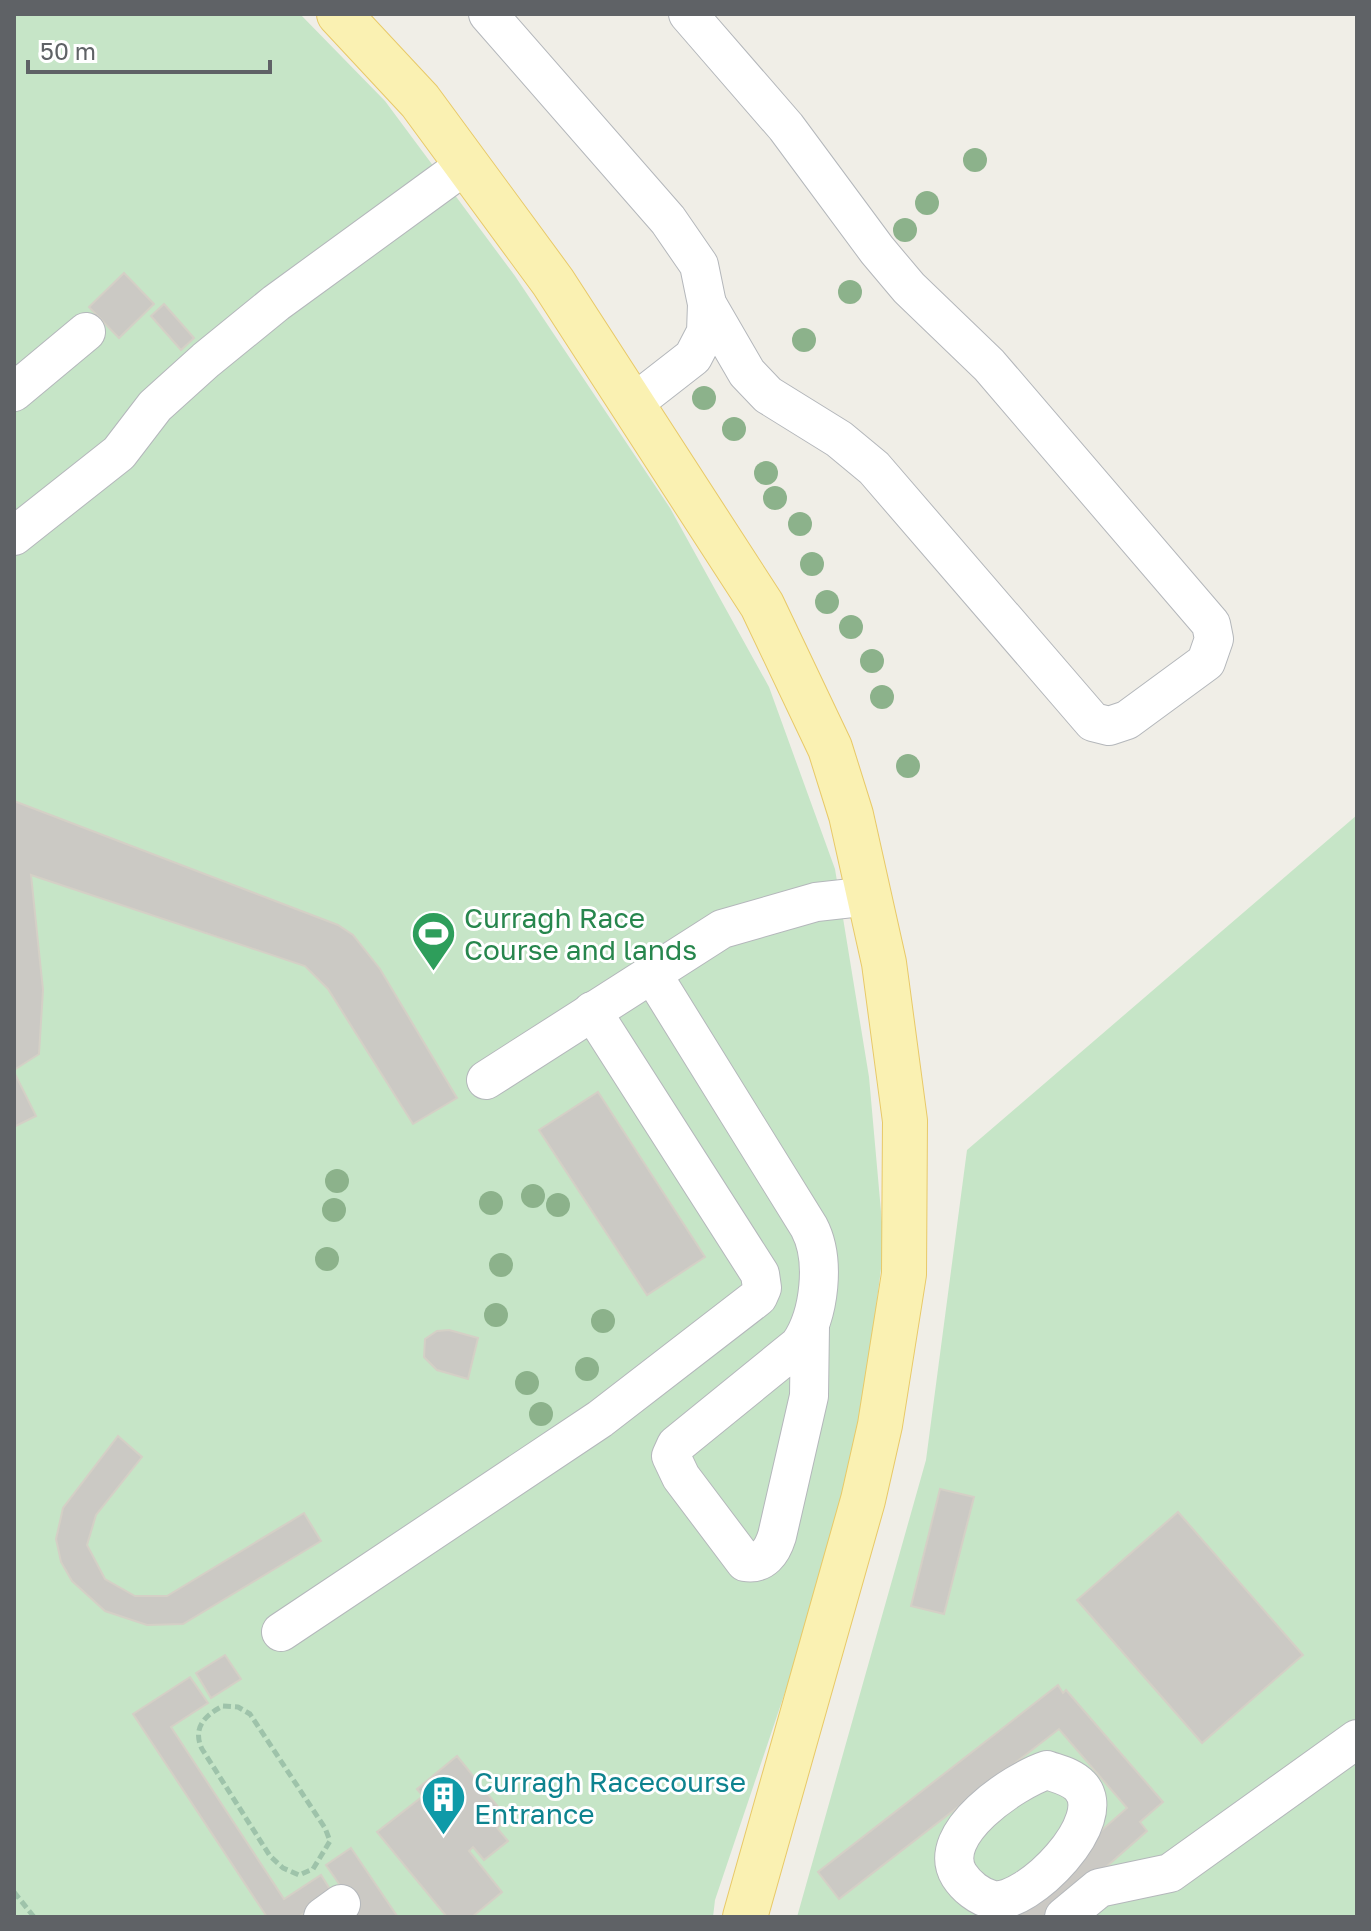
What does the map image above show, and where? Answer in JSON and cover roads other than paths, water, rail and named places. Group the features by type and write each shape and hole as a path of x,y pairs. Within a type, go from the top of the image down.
{"main road":[{"path":"339,14 420,101 468,163 634,403 762,605 830,748 851,815 870,896 884,963 905,1121 904,1274 880,1425 863,1500 752,1880 745,1917"}],"lane":[{"path":"488,14 668,220 699,265 707,304 706,332 693,357 634,403"},
{"path":"688,14 786,127 885,260 989,365 1211,624 1214,639 1206,662 1127,720 1109,726 1093,722 874,468 839,439 768,395 747,373 707,304"},
{"path":"14,536 119,453 155,406 206,360 276,303 468,163"},
{"path":"14,392 86,332"},
{"path":"486,1080 722,929 816,902 870,896"},
{"path":"651,972 815,1239 820,1255 810,1326 809,1396 777,1536 768,1555 754,1564 745,1562 681,1477 671,1456 676,1445 792,1353 810,1326"},
{"path":"281,1632 600,1419 758,1297 762,1288 760,1274 592,1011"},
{"path":"1064,1917 1099,1888 1170,1873 1357,1739"}],"place":[{"name":"Curragh Race Course and lands","path":"433,973"},
{"name":"Curragh Racecourse Entrance","path":"443,1837"}]}
